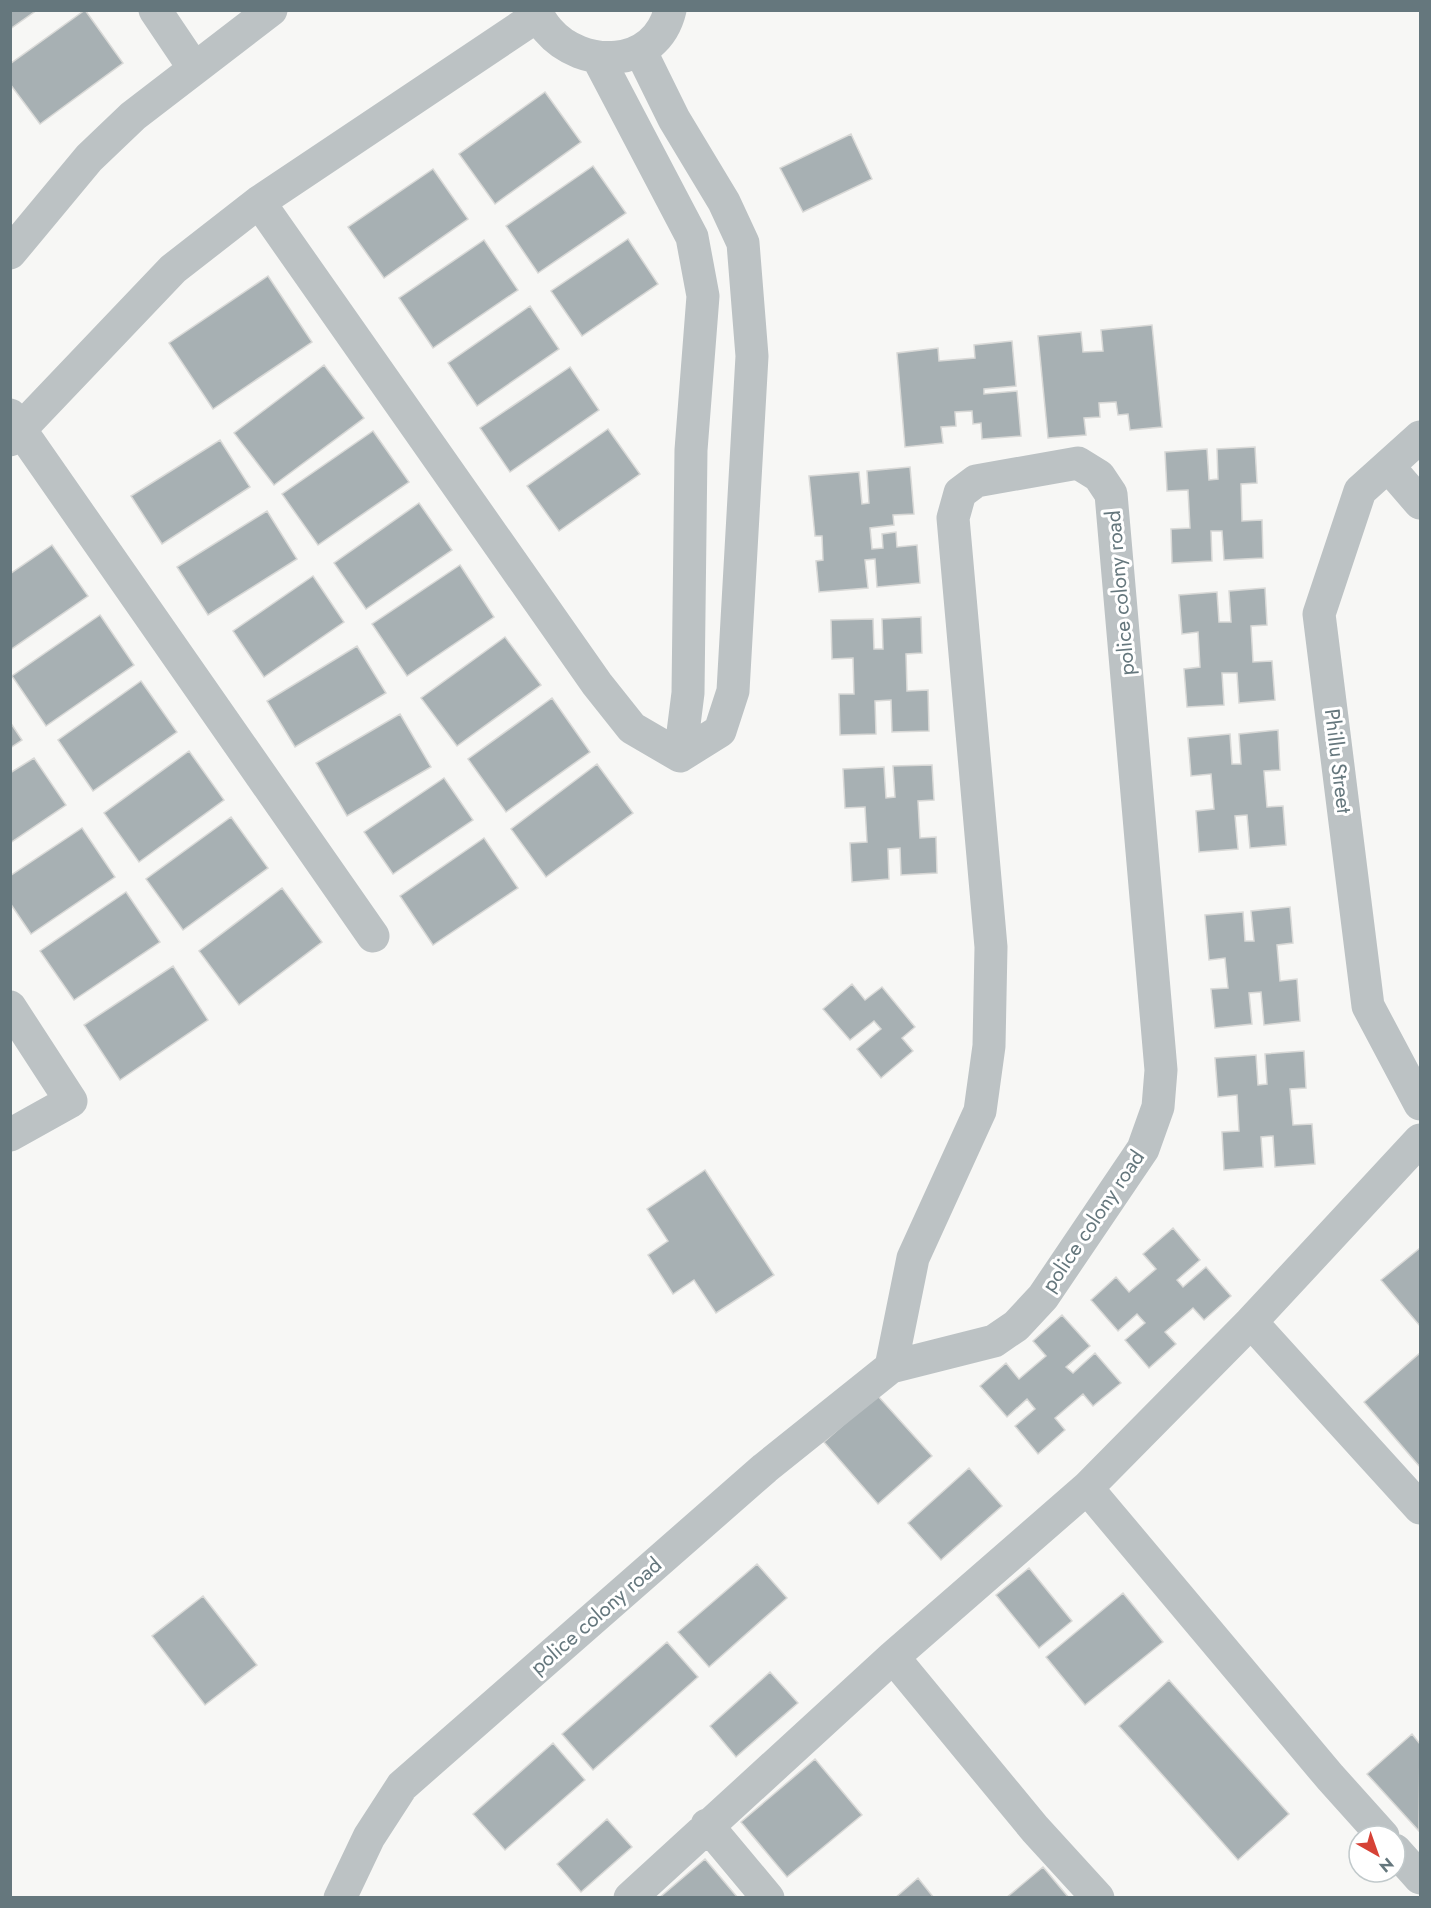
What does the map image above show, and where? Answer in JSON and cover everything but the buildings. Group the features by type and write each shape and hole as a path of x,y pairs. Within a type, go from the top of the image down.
{"street":[{"path":"155,10 194,68"},
{"path":"10,253 89,158 133,116 271,10"},
{"path":"373,936 14,428 173,268 259,202 537,13 558,41 576,53 598,58 640,52 657,34 670,10"},
{"path":"640,52 674,119 724,202 744,243 752,356 733,690 720,731 680,756"},
{"path":"598,58 692,237 703,296 691,450 688,693 680,756"},
{"path":"259,202 597,684 632,728 680,756"},
{"path":"703,296 748,292"},
{"name":"Phillu Street","path":"1420,437 1360,491 1319,614 1368,1006 1420,1104"},
{"name":"police colony road","path":"340,1898 369,1837 402,1786 765,1468 891,1366 993,1341 1016,1326 1043,1297 1143,1149 1158,1107 1161,1070 1112,494 1099,476 1078,463 976,481 960,494 952,518 992,947 989,1046 980,1111 913,1258 891,1366"},
{"path":"1388,466 1420,503"},
{"path":"10,1007 71,1101 10,1136"},
{"path":"630,1898 893,1657 1087,1488 1251,1322 1420,1140"},
{"path":"1251,1322 1420,1508"},
{"path":"1087,1488 1372,1824"},
{"path":"893,1657 1035,1828 1098,1898"},
{"path":"707,1825 768,1898"},
{"path":"1407,1863 1420,1878"}]}
